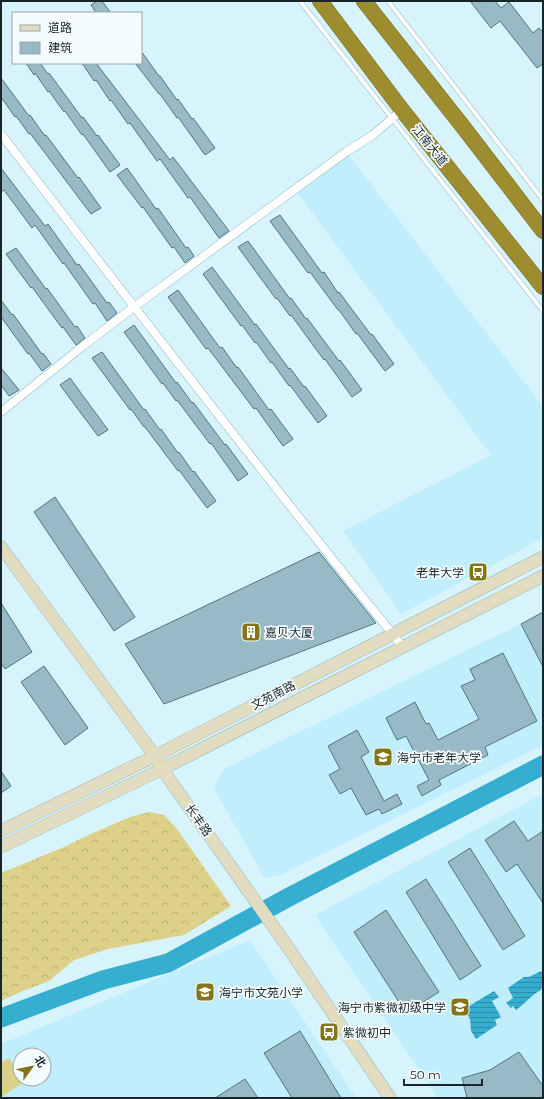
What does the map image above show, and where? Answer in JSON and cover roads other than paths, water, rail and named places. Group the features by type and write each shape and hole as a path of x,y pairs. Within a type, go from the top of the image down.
{"highway":[{"name":"江南大道","path":"320,1 397,114 543,287"},
{"path":"364,1 543,231"}],"main road":[{"name":"长丰路","path":"1,547 155,756 162,769 285,943 390,1098"},
{"name":"文苑南路","path":"1,831 155,756 543,557"},
{"name":"文苑南路","path":"1,847 162,769 543,576"}],"street":[{"path":"1,412 134,307 346,152 373,135 397,114"},
{"path":"1,134 134,307 403,647"}],"lane":[{"path":"300,1 397,114 543,311"},
{"path":"388,1 543,200"}],"water":[{"path":"541,971 543,980 541,990 534,994 516,1010 513,1006 511,1008 506,1003 513,998 508,988 524,977 529,977"},
{"path":"494,991 499,997 492,1001 501,1017 495,1020 497,1025 476,1039 471,1031 470,1019 464,1009"}],"waterway":[{"path":"1,1018 103,980 168,963 289,897 543,765"}],"place":[{"name":"老年大学","path":"478,572"},
{"name":"嘉贝大厦","path":"251,632"},
{"name":"海宁市老年大学","path":"383,757"},
{"name":"海宁市文苑小学","path":"205,992"},
{"name":"海宁市紫微初级中学","path":"460,1007"},
{"name":"紫微初中","path":"329,1032"}]}
